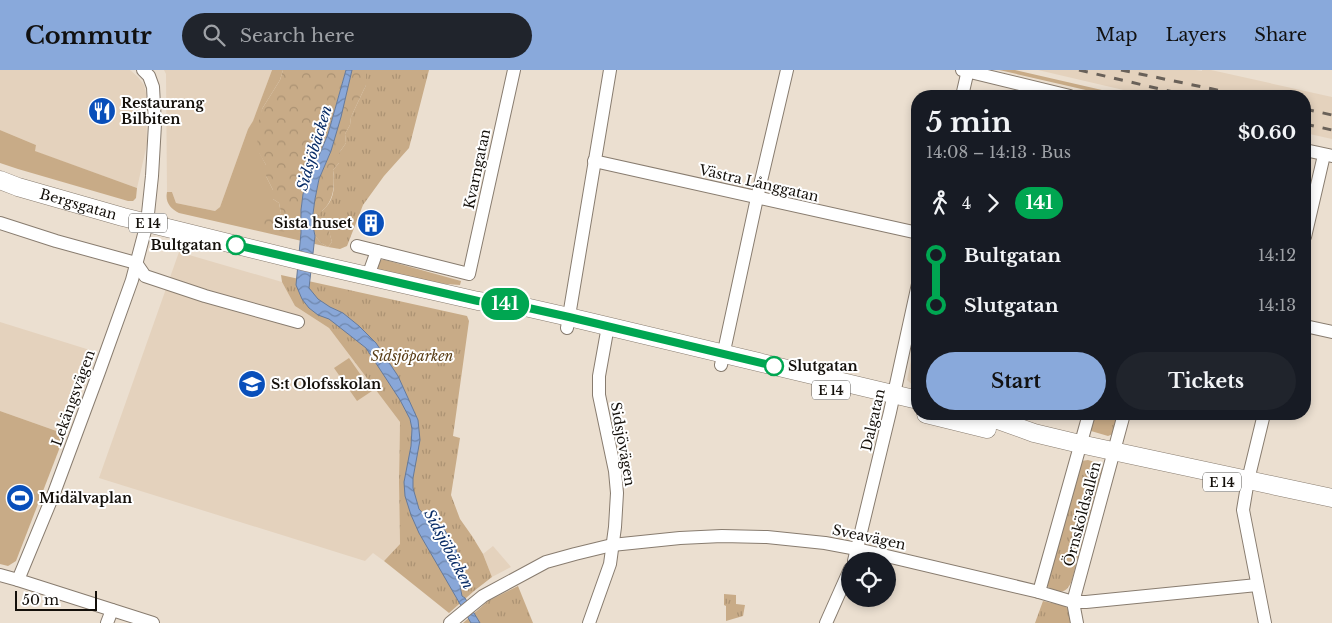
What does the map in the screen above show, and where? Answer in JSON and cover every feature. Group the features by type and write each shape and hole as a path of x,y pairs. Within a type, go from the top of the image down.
{"highway":[{"name":"Bergsgatan","path":"0,180 18,187 147,223 478,301 522,317 568,322 893,399 911,400"},
{"name":"Bergsgatan","path":"893,399 911,408"},
{"name":"E 14","path":"950,420 995,431 1034,433"},
{"name":"E 14","path":"998,420 1034,433 1247,484 1332,509"},
{"name":"E 14","path":"1247,484 1332,498"}],"street":[{"path":"143,70 149,76 153,88 156,124 147,223"},
{"name":"Kvarngatan","path":"377,252 469,274 514,70"},
{"path":"568,322 610,70"},
{"path":"722,360 787,70"},
{"path":"963,90 966,70 1046,90"},
{"path":"1311,151 1328,155 1311,216"},
{"name":"Västra Långgatan","path":"594,161 911,231"},
{"path":"0,223 136,263 145,276 205,296 298,322"},
{"name":"Lekängsvägen","path":"18,580 58,483 126,298 147,223"},
{"path":"357,246 377,252 368,276"},
{"name":"Dalgatan","path":"856,552 911,316"},
{"path":"1311,327 1332,332"},
{"name":"Sidsjövägen","path":"589,623 606,579 615,527 617,493 615,470 599,395 599,376 607,332"},
{"name":"Örnsköldsallén","path":"1039,592 1087,420"},
{"name":"Örnsköldsallén","path":"1077,623 1073,602 1122,420"},
{"path":"1263,420 1247,484 1243,510 1265,623"},
{"name":"Sveavägen","path":"452,622 480,598 546,562 612,545 698,537 767,537 825,543 1039,592 1073,602 1257,585"},
{"path":"0,575 153,623"},
{"path":"826,623 841,589"},
{"path":"107,623 112,610"}],"shaded area":[{"path":"0,70 130,70 144,85 146,93 147,144 137,188 34,151 36,145 0,130"},
{"path":"164,70 272,70 253,122 248,129 220,207 215,211 176,203 172,192 167,192 166,74"},
{"path":"1038,70 1211,70 1301,90 1123,90"},
{"path":"1311,92 1332,97 1332,139 1311,134"},
{"name":"S:t Olofsskolan","path":"179,252 282,282 295,306 329,328 400,422 400,544 384,561 373,553 365,561 99,478"},
{"path":"0,322 93,351 65,434 0,411"},
{"path":"911,361 911,384 907,380"},
{"path":"493,546 511,567 492,577 483,554"}],"green space":[{"path":"272,70 283,70 280,80 262,109 259,152 266,165 266,176 273,190 273,199 279,203 281,213 277,219 264,219 301,233 315,236 328,247 179,213 168,202 167,192 172,192 176,203 215,211 220,207 248,129 253,121"},
{"path":"283,70 346,70 328,134 303,194 301,233 268,230 259,223 264,219 277,219 281,213 279,203 273,199 273,190 266,176 266,165 259,153 256,131 262,109 280,80"},
{"path":"352,70 366,70 366,85 345,134 346,143 339,153 339,163 333,170 334,187 331,198 322,211 320,222 328,227 332,242 328,247 315,236 312,221 319,179 331,151"},
{"path":"366,70 429,70 409,148 384,176 363,205 347,246 340,249 328,247 332,242 328,228 317,217 331,200 334,185 333,170 339,163 339,153 346,143 345,134 366,85"},
{"path":"999,70 1015,70 1102,90 1086,90"},
{"path":"0,130 36,145 35,151 137,188 136,198 133,201 128,201 0,163"},
{"path":"381,260 461,281 460,285 433,283 381,271 377,266"},
{"name":"Sidsjöparken","path":"281,275 467,316 469,321 453,436 460,438 451,495 460,519 483,554 492,577 449,613 384,561 400,544 400,422 329,328 295,306 282,282"},
{"path":"349,358 372,391 357,401 334,368"},
{"name":"Midälvaplan","path":"0,411 65,434 16,561 8,566 0,564"},
{"path":"1092,420 1116,420 1113,434 1108,436 1091,431"},
{"path":"1088,460 1099,464 1102,470 1072,580 1068,588 1058,592 1047,586 1081,461"},
{"path":"518,586 533,623 463,623 488,601"},
{"path":"724,594 736,595 736,604 745,605 743,616 726,621"},
{"path":"1043,601 1065,606 1069,610 1073,623 1035,623"}],"water":[{"name":"Sidsjöbäcken","path":"346,70 352,70 341,117 331,151 319,179 315,199 312,221 315,236 309,288 318,299 343,313 359,326 376,343 398,376 418,420 420,440 413,488 419,509 428,519 444,529 456,549 462,596 480,623 471,623 419,533 411,515 405,496 404,482 411,446 412,429 410,419 400,400 366,348 329,319 318,315 309,308 302,299 296,285 303,194 328,134"}],"railway":[{"path":"1079,70 1164,90"},
{"path":"1121,70 1217,90"},
{"path":"1311,110 1332,115"},
{"path":"1311,125 1332,130"}],"bus line":[{"name":"141","path":"236,245 478,301 524,307 569,317 774,366"}],"place":[{"name":"Restaurang Bilbiten","path":"102,111"},
{"name":"Sista huset","path":"371,223"},
{"name":"Bultgatan","path":"236,245"},
{"name":"Slutgatan","path":"774,366"},
{"name":"S:t Olofsskolan","path":"252,384"},
{"name":"Midälvaplan","path":"20,498"}]}
